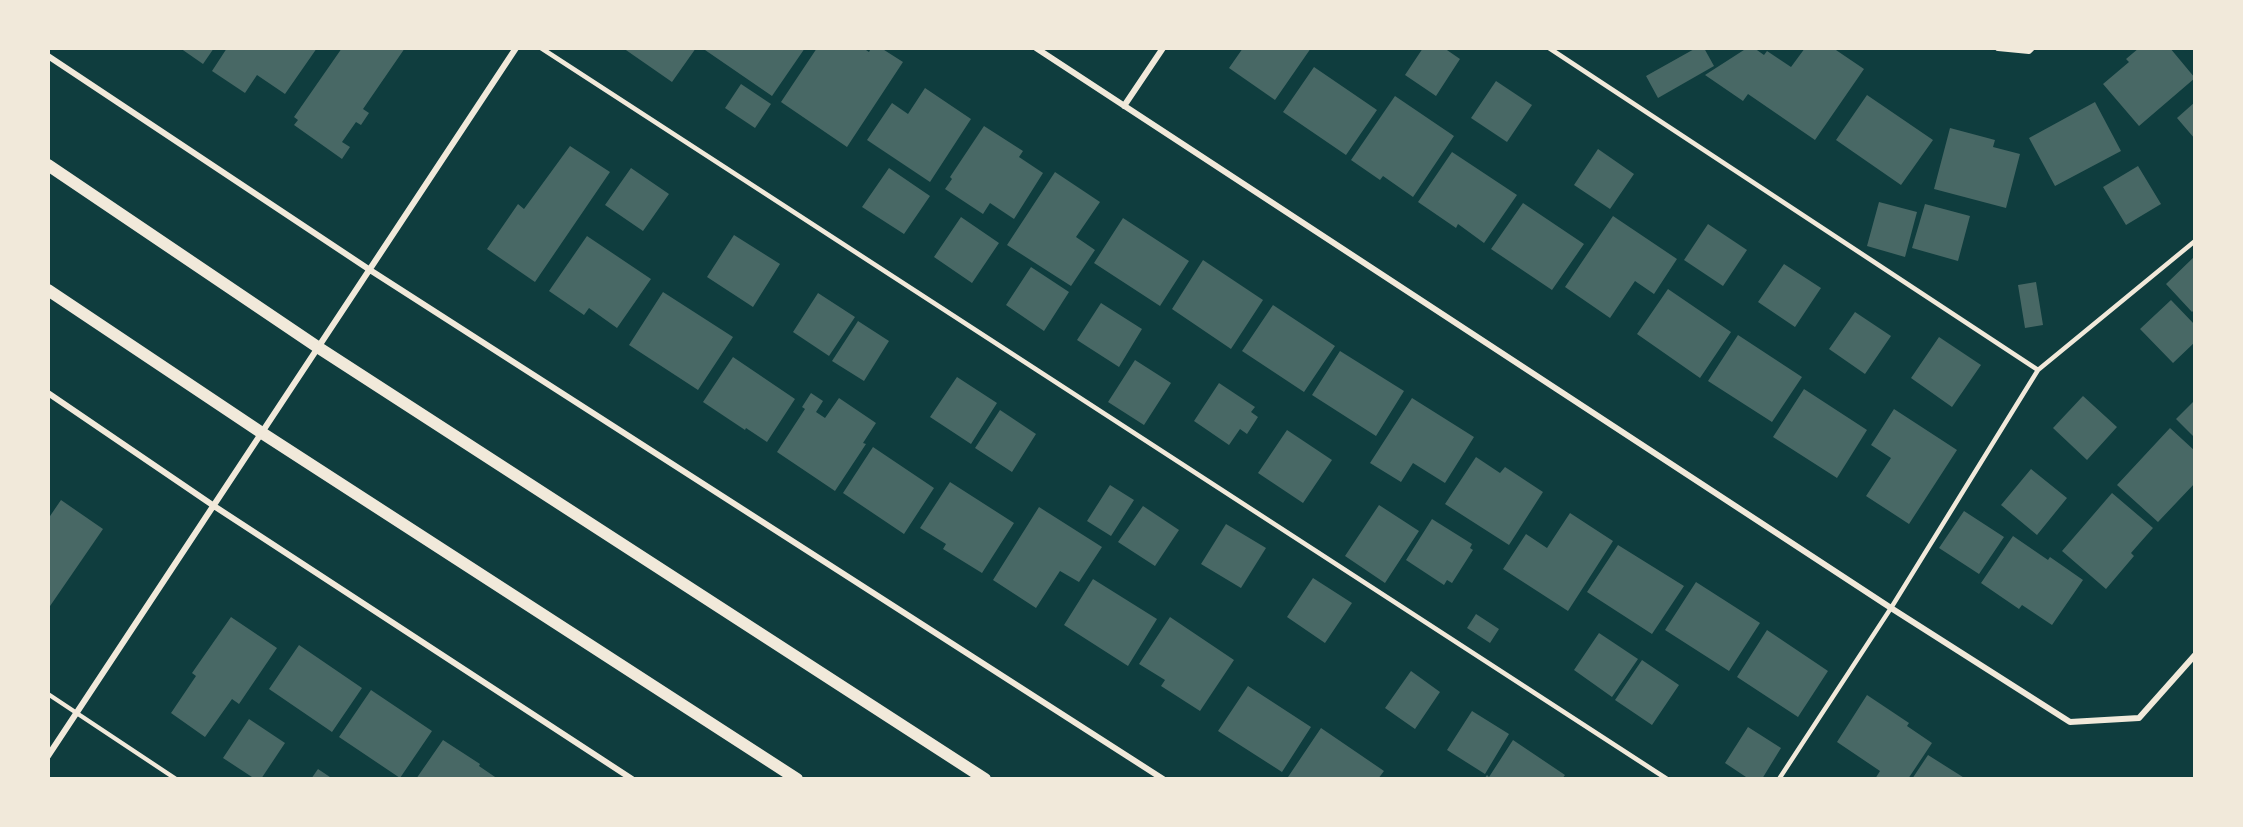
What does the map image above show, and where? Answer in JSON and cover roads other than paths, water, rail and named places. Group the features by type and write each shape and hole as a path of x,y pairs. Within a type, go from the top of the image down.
{"main road":[{"path":"48,165 319,348 985,779"},
{"path":"48,290 262,433 797,779"}],"street":[{"path":"48,756 78,714 516,48"},
{"path":"1036,48 1891,608 2070,722 2139,718 2195,656"},
{"path":"1124,106 1163,48"},
{"path":"1998,48 2029,51 2032,48"},
{"path":"48,56 370,270 1163,779"},
{"path":"48,393 214,506 632,779"}],"lane":[{"path":"541,48 1667,779"},
{"path":"1549,48 2038,370"},
{"path":"1779,779 1891,608 2038,370 2195,241"},
{"path":"48,694 176,779"}]}
